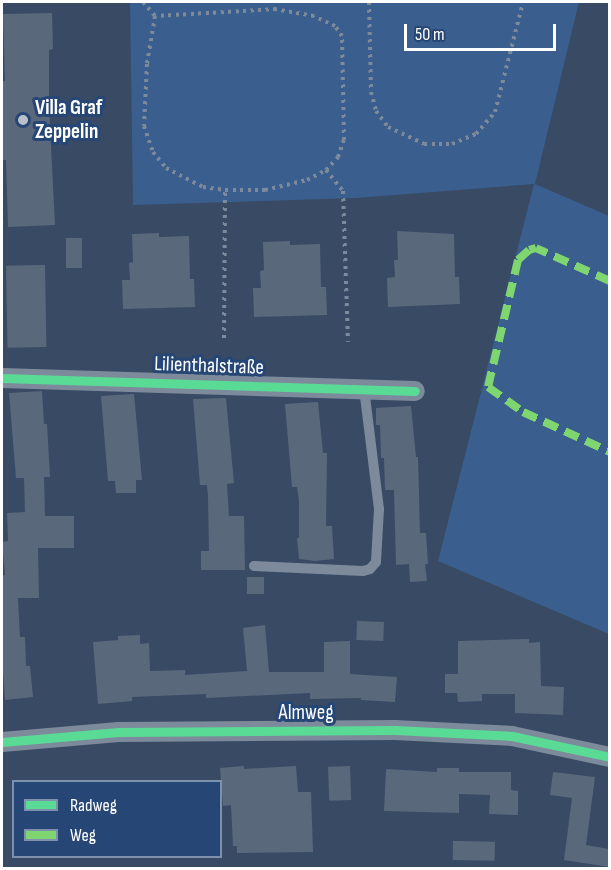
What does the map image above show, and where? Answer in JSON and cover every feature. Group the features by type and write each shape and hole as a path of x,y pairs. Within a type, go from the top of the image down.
{"street":[{"name":"Lilienthalstraße","path":"2,378 415,391"},
{"name":"Almweg","path":"2,742 119,732 395,730 512,736 609,757"}],"lane":[{"path":"254,566 363,571 370,569 376,562 379,509 364,388"}],"path":[{"path":"143,2 155,16"},
{"path":"369,2 371,92 376,111 388,127 424,144 452,144 476,134 495,112 523,2"},
{"path":"276,9 314,16 335,26 342,36 344,140 338,157 326,170 307,180 265,190 225,190 203,187 166,168 153,152 144,126 147,64 155,16 276,9"},
{"path":"326,170 343,191 348,342"},
{"path":"224,338 225,190"}],"shaded area":[{"path":"130,2 579,2 535,184 609,216 609,634 438,561 534,184 356,198 133,205"}],"building":[{"name":"Villa Graf Zeppelin","path":"52,13 53,49 49,50 49,107 55,225 8,227 6,160 2,160 2,81 5,81 3,14"},
{"path":"397,231 454,234 455,277 459,277 460,304 388,307 387,278 395,277 394,260 398,260"},
{"path":"159,233 159,237 189,236 190,279 194,279 195,307 123,309 122,280 130,280 129,263 133,262 132,234"},
{"path":"66,238 82,238 82,268 66,268"},
{"path":"290,241 290,245 320,244 321,287 326,287 327,315 254,317 253,288 261,288 260,271 264,270 263,242"},
{"path":"45,265 46,347 7,348 6,266"},
{"path":"42,391 44,424 47,424 50,477 44,477 45,516 74,516 74,548 38,548 39,598 18,598 20,637 25,637 26,666 30,666 33,697 5,700 2,658 2,575 5,575 2,542 8,541 7,513 25,512 24,478 16,478 9,393"},
{"path":"134,394 142,480 136,480 136,493 116,493 115,481 108,481 101,396"},
{"path":"226,398 234,483 227,484 229,516 244,516 245,570 201,570 201,551 209,551 208,497 207,485 200,485 193,399"},
{"path":"318,402 323,453 327,453 326,526 332,526 334,559 315,561 299,559 297,539 299,537 299,501 297,487 292,487 285,404"},
{"path":"411,406 416,457 418,457 420,533 426,533 428,564 425,564 427,581 410,582 409,564 396,565 394,490 385,490 384,458 381,458 380,425 376,425 376,408"},
{"path":"247,577 264,577 264,594 247,594"},
{"path":"357,621 384,622 383,641 356,640"},
{"path":"265,625 269,672 324,672 324,642 350,641 350,674 397,677 395,702 361,700 361,698 310,699 310,693 206,698 206,694 132,697 132,701 98,704 93,642 118,640 118,636 140,635 140,644 149,643 150,671 185,670 185,675 247,671 243,628"},
{"path":"529,639 529,643 540,642 541,686 564,687 563,715 515,713 515,694 482,694 482,701 458,702 457,693 445,693 445,674 458,674 458,641"},
{"path":"296,766 298,792 311,792 313,852 237,853 237,846 233,846 231,805 223,806 220,768"},
{"path":"350,766 351,800 329,801 328,767"},
{"path":"437,768 459,768 459,772 511,772 511,790 518,791 518,815 489,814 490,795 459,794 459,813 384,811 386,769 437,772"},
{"path":"553,772 595,777 586,845 609,849 609,867 564,860 572,798 550,795"},
{"path":"453,841 495,842 495,861 453,860"}],"marked path":[{"path":"610,281 536,248 529,250 518,260 488,387 523,412 610,452"}],"cycle path":[{"path":"2,378 415,391"},
{"path":"2,742 119,732 395,730 512,736 610,757"}],"place":[{"name":"Villa Graf Zeppelin","path":"23,120"}]}
